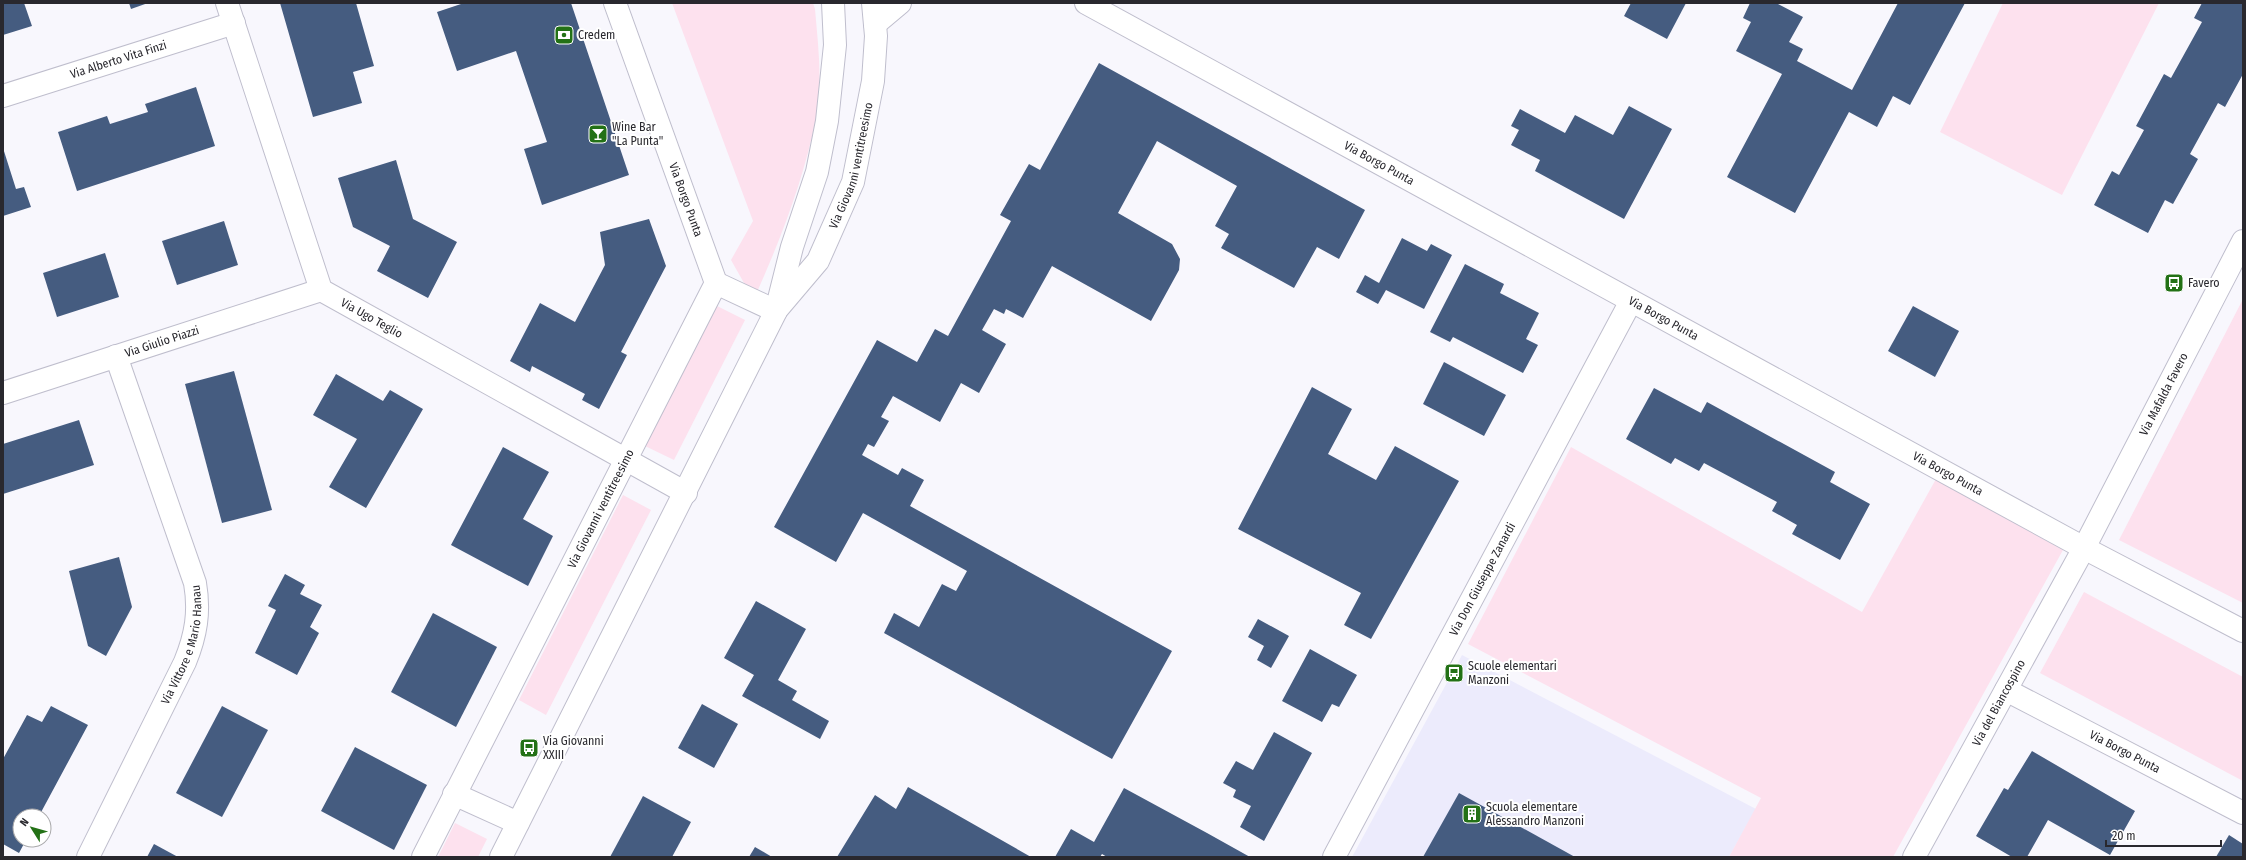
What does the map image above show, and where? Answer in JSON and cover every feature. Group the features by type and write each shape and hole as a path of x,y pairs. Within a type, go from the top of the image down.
{"street":[{"path":"227,3 320,290"},
{"name":"Via Borgo Punta","path":"615,3 716,283"},
{"name":"Via Giovanni ventitreesimo","path":"501,857 686,493 776,311 792,248 817,172 827,121 835,45 833,3"},
{"name":"Via Giovanni ventitreesimo","path":"776,311 818,261 853,182 873,81 876,36 873,3"},
{"path":"875,24 900,3"},
{"name":"Via Borgo Punta","path":"1086,3 2084,548 2243,631"},
{"name":"Via Alberto Vita Finzi","path":"3,96 234,24"},
{"name":"Via Mafalda Favero","path":"2084,548 2243,241"},
{"path":"716,283 776,311"},
{"name":"Via Giovanni ventitreesimo","path":"422,857 716,283"},
{"name":"Via Giulio Piazzi","path":"3,393 320,290"},
{"name":"Via Ugo Teglio","path":"320,290 686,493"},
{"name":"Via Don Giuseppe Zanardi","path":"1334,857 1631,301"},
{"name":"Via Vittore e Mario Hanau","path":"88,857 184,662 194,640 198,621 198,600 194,583 116,356"},
{"name":"Via del Biancospino","path":"1914,857 2084,548"},
{"name":"Via Borgo Punta","path":"2006,690 2243,814"},
{"path":"454,794 518,823"}],"shaded area":[{"path":"672,3 813,3 815,9 820,77 816,118 799,185 775,250 757,292 744,283 731,260 753,221"},
{"path":"2003,3 2159,3 2062,195 1940,132"},
{"path":"2243,299 2243,603 2119,540"},
{"path":"715,305 745,320 674,460 645,446"},
{"path":"1571,447 1862,612 1936,479 2063,550 1893,857 1729,857 1761,798 1468,644"},
{"path":"623,495 651,510 546,715 519,700"},
{"path":"2084,592 2243,677 2243,781 2040,673"},
{"path":"1462,655 1756,809 1729,857 1352,857"},
{"path":"455,823 487,839 478,857 438,857"}],"building":[{"path":"3,3 24,3 32,26 3,35"},
{"path":"129,3 148,3 131,9"},
{"path":"280,3 356,3 374,66 353,72 362,103 313,117"},
{"path":"464,3 571,3 629,175 542,205 524,149 547,142 516,51 457,71 437,12"},
{"path":"1631,3 1686,3 1667,39 1624,16"},
{"path":"1750,3 1776,3 1803,17 1789,42 1803,49 1797,61 1852,90 1898,3 1965,3 1910,105 1893,96 1877,127 1849,112 1795,213 1727,177 1782,74 1736,51 1751,22 1743,18"},
{"path":"2202,3 2243,3 2243,74 2225,107 2218,103 2190,154 2198,159 2173,204 2165,200 2148,233 2094,205 2112,171 2119,175 2144,130 2136,126 2164,74 2171,78 2202,22 2194,18"},
{"path":"1099,63 1365,210 1339,259 1317,247 1294,288 1221,248 1229,234 1215,226 1237,186 1157,141 1118,213 1172,244 1180,259 1179,270 1151,321 1052,266 1023,318 1006,309 1004,314 994,309 982,330 1006,344 979,393 961,383 940,422 893,396 881,417 889,421 874,447 868,444 862,455 898,475 902,468 924,480 910,506 1172,651 1112,759 884,633 894,613 919,627 942,584 956,591 967,571 863,513 836,562 774,527 877,340 917,362 935,329 948,336 1011,221 1000,215 1029,164 1040,170"},
{"path":"196,87 215,146 77,191 58,132 107,116 110,124 148,112 145,104"},
{"path":"1629,106 1672,129 1624,219 1535,171 1540,160 1511,145 1519,130 1511,126 1520,109 1565,133 1575,115 1613,135"},
{"path":"3,148 16,189 24,187 31,207 3,216"},
{"path":"396,160 413,219 457,242 428,298 377,271 390,246 353,227 338,178"},
{"path":"649,219 666,266 621,352 627,355 599,409 582,400 585,394 532,366 530,372 510,361 540,303 575,322 605,265 600,232"},
{"path":"224,221 238,265 177,285 162,241"},
{"path":"1402,238 1427,251 1431,244 1452,255 1424,309 1386,290 1378,304 1356,292 1365,275 1379,283"},
{"path":"105,253 119,297 57,317 43,273"},
{"path":"1465,264 1504,284 1500,293 1539,313 1526,339 1538,345 1523,373 1453,337 1450,342 1430,332"},
{"path":"1913,306 1959,331 1935,377 1888,351"},
{"path":"1444,362 1506,395 1484,436 1423,404"},
{"path":"234,371 272,510 222,523 185,384"},
{"path":"336,374 383,401 390,390 423,409 366,508 329,487 357,439 313,415"},
{"path":"1312,387 1352,409 1328,454 1376,480 1395,446 1459,481 1371,639 1344,625 1361,593 1238,529"},
{"path":"1654,388 1701,413 1707,402 1835,472 1830,482 1870,504 1840,560 1792,534 1797,525 1772,511 1777,502 1704,463 1699,471 1675,458 1671,464 1626,439"},
{"path":"79,420 94,465 3,494 3,444"},
{"path":"503,447 549,472 523,519 553,536 528,586 451,545"},
{"path":"119,557 132,607 106,656 88,646 69,571"},
{"path":"285,574 305,585 300,594 322,605 310,627 319,633 297,675 255,653 276,610 268,606"},
{"path":"756,601 806,629 778,680 797,691 792,700 829,721 820,739 742,696 754,675 724,658"},
{"path":"433,613 497,647 456,727 391,692"},
{"path":"1258,619 1289,636 1271,668 1257,660 1264,646 1248,637"},
{"path":"1310,649 1357,675 1339,707 1332,704 1322,722 1282,701"},
{"path":"702,704 738,724 714,768 678,748"},
{"path":"51,706 88,725 43,808 12,808 12,848 22,848 19,853 3,844 3,759 27,715 42,722"},
{"path":"222,706 268,730 222,817 176,793"},
{"path":"1274,732 1312,753 1264,841 1240,827 1251,806 1233,797 1236,790 1223,783 1236,761 1253,770"},
{"path":"355,747 427,785 394,850 321,811"},
{"path":"2032,751 2135,811 2110,855 2048,820 2027,857 2012,857 1976,836 2004,788 2008,790"},
{"path":"908,787 1031,857 837,857 875,795 896,809"},
{"path":"1124,788 1250,857 1107,857 1102,854 1100,857 1055,857 1071,829 1094,842"},
{"name":"Scuola elementare Alessandro Manzoni","path":"1459,793 1575,857 1423,857"},
{"path":"643,796 691,822 672,857 610,857"},
{"path":"2229,835 2243,844 2243,857 2216,857"},
{"path":"154,844 178,857 147,857"},
{"path":"755,847 772,857 749,857"}],"place":[{"name":"Credem","path":"564,35"},
{"name":"Wine Bar \"La Punta\"","path":"598,134"},
{"name":"Favero","path":"2174,283"},
{"name":"Scuole elementari Manzoni","path":"1454,673"},
{"name":"Via Giovanni XXIII","path":"529,748"},
{"name":"Scuola elementare Alessandro Manzoni","path":"1472,814"}]}
